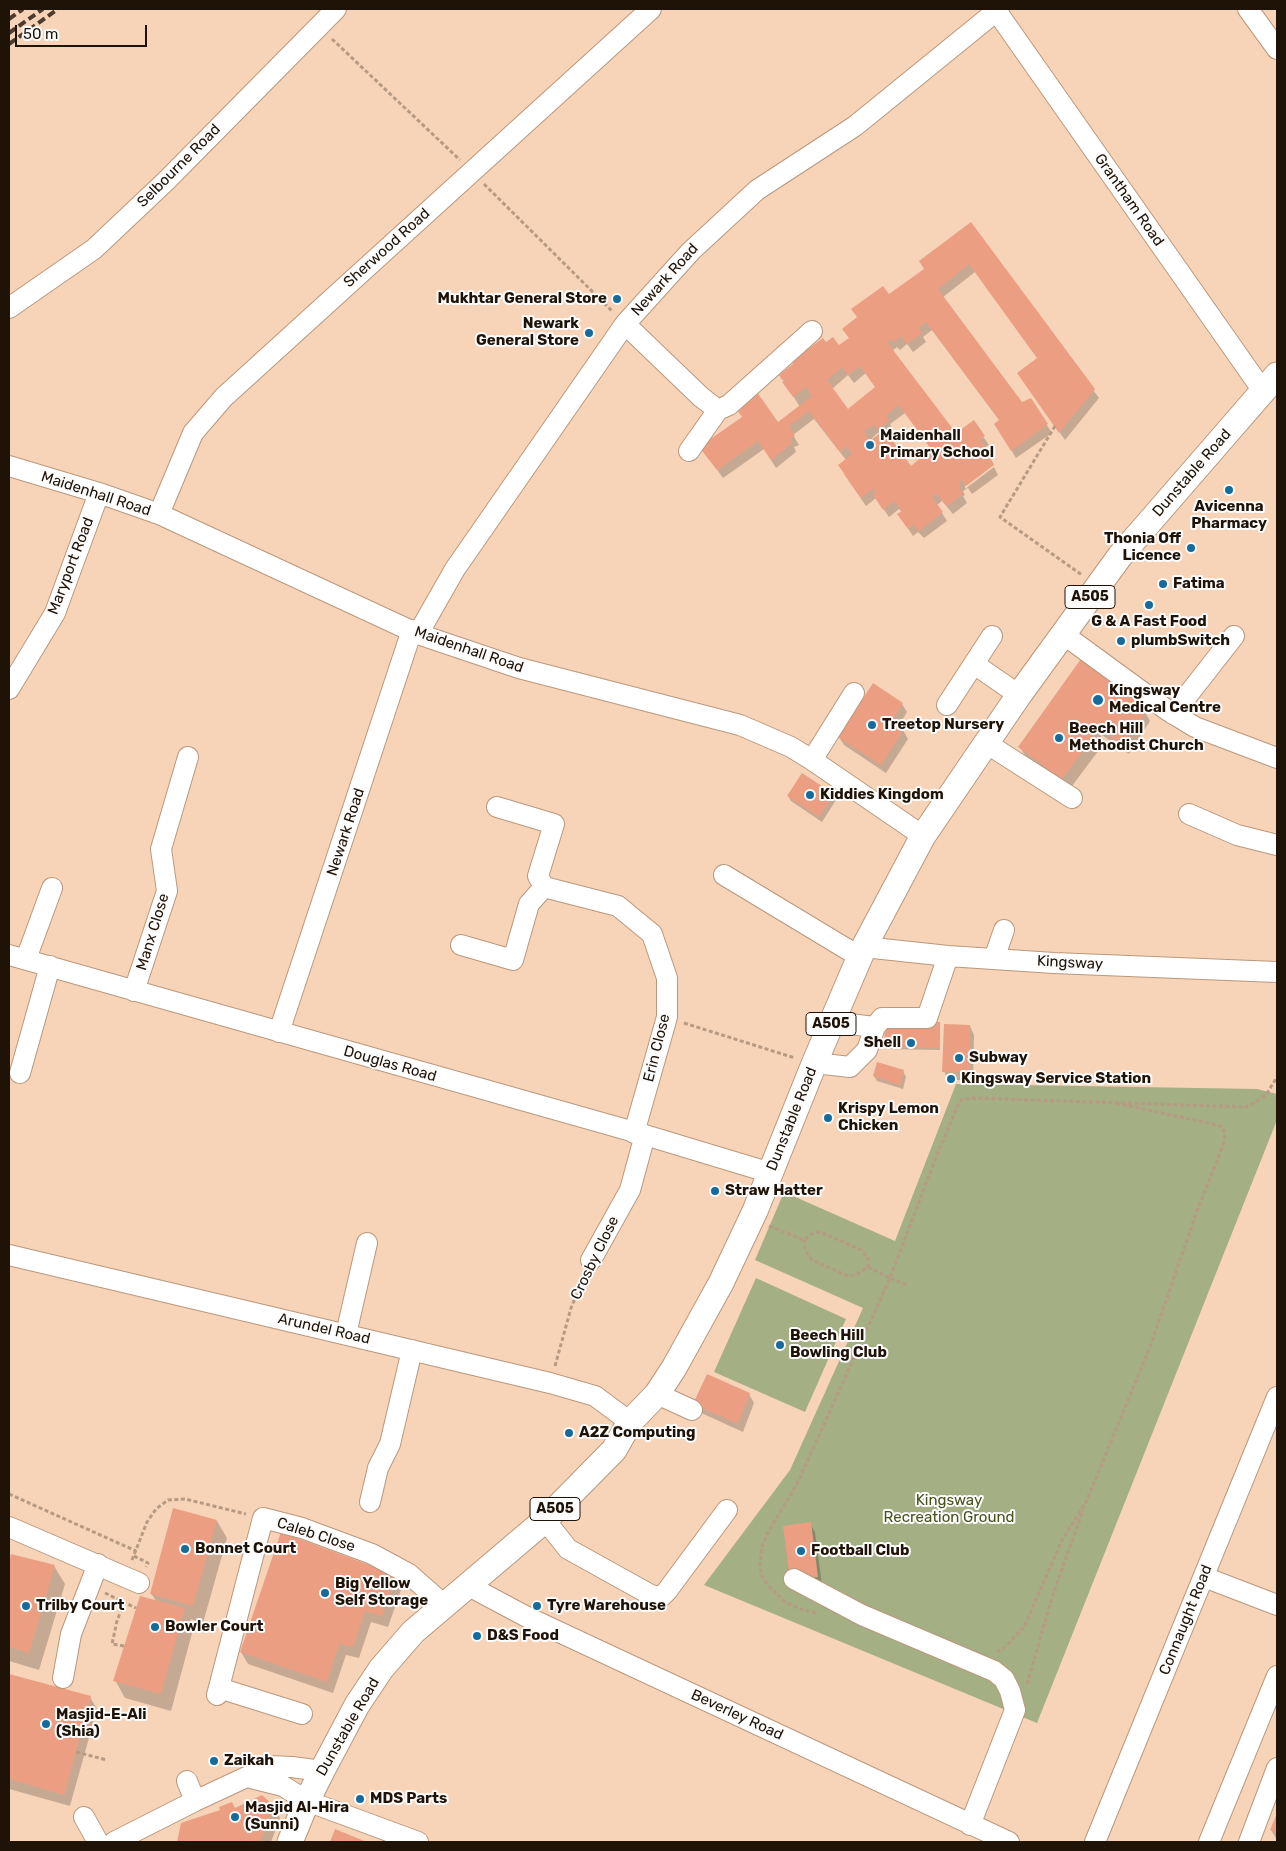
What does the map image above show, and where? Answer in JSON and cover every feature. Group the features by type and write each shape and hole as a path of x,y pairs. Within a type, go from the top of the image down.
{"main road":[{"name":"Dunstable Road","path":"290,1842 322,1770 357,1705 413,1632 467,1584 545,1520 614,1450 630,1422 657,1394 674,1368 721,1283 771,1173 814,1064 862,952 923,836 1018,695 1120,556 1273,380"}],"street":[{"name":"Selbourne Road","path":"9,308 94,248 166,181 336,9"},
{"name":"Sherwood Road","path":"159,514 193,433 224,397 651,9"},
{"path":"1248,9 1277,49"},
{"name":"Newark Road","path":"279,1032 414,632 625,324 691,251 757,190 855,126 997,10"},
{"name":"Grantham Road","path":"997,10 1273,380"},
{"path":"625,324 701,397 718,410"},
{"path":"689,451 718,410 729,405 812,331"},
{"name":"Maidenhall Road","path":"9,466 99,493 159,514 414,632 519,668 740,725 791,747 923,836"},
{"name":"Maryport Road","path":"9,689 55,613 99,493"},
{"path":"1063,634 1173,714 1195,727 1277,758"},
{"path":"947,705 992,636"},
{"path":"1173,714 1234,636"},
{"path":"974,664 1018,695"},
{"path":"812,760 854,693"},
{"path":"986,743 1072,798"},
{"name":"Manx Close","path":"134,991 167,891 161,849 188,757"},
{"path":"462,945 512,960 529,904 544,887 538,876 554,824 497,807"},
{"path":"1189,814 1237,835 1277,845"},
{"path":"724,875 862,952"},
{"name":"Erin Close","path":"544,887 618,906 652,934 667,978 667,1017 640,1134"},
{"path":"18,957 52,888"},
{"path":"994,959 1004,930"},
{"name":"Kingsway","path":"862,952 1054,963 1277,972"},
{"path":"814,1064 850,1066 867,1050 875,1027 882,1018 927,1018 948,956"},
{"name":"Douglas Road","path":"18,957 771,1173"},
{"path":"22,1074 50,966"},
{"path":"832,1022 875,1027"},
{"name":"Crosby Close","path":"591,1260 630,1190 640,1134"},
{"path":"346,1334 367,1243"},
{"name":"Arundel Road","path":"9,1254 346,1334 595,1396 630,1422"},
{"path":"370,1502 378,1468 390,1444 412,1350"},
{"path":"657,1394 692,1410"},
{"name":"Connaught Road","path":"1095,1842 1277,1397"},
{"path":"545,1520 568,1549 651,1595 660,1598 727,1510"},
{"name":"Caleb Close","path":"302,1714 218,1691 263,1518 302,1528 372,1554 409,1574 444,1604"},
{"path":"9,1527 132,1580"},
{"path":"63,1678 71,1634 98,1564"},
{"path":"1204,1577 1277,1605"},
{"path":"794,1579 862,1615 994,1671 1004,1680 1010,1690 1015,1710 978,1833"},
{"name":"Beverley Road","path":"467,1584 527,1617 978,1833 1009,1842"},
{"path":"1209,1842 1277,1676"},
{"path":"114,1842 195,1800 270,1766 292,1766 322,1770"},
{"path":"1249,1842 1277,1768"},
{"path":"247,1778 283,1786 307,1801 418,1842"},
{"path":"187,1782 195,1800"},
{"path":"84,1817 98,1842"}],"path":[{"path":"1056,426 1000,517 1086,577"},
{"path":"667,1017 814,1064"},
{"path":"820,1614 803,1610 785,1602 774,1593 762,1575 760,1565 762,1546 767,1534 797,1484 890,1278 939,1151 961,1100 972,1098 1246,1107 1266,1095 1277,1077"},
{"path":"1015,1710 1027,1684 1053,1594 1086,1502 1150,1347 1225,1136 1221,1127 1217,1125 1115,1103"},
{"path":"764,1224 804,1240"},
{"path":"804,1240 812,1234 823,1233 861,1250 868,1258 868,1267"},
{"path":"804,1240 805,1250 812,1260 848,1276 856,1276 868,1267"},
{"name":"Crosby Close","path":"550,1384 572,1308 591,1260"},
{"path":"868,1267 907,1285"},
{"path":"9,1494 136,1551"},
{"path":"132,1580 136,1551 147,1522 156,1509 168,1500 185,1499 263,1518"},
{"path":"973,1662 1003,1649 1024,1627 1062,1540 1086,1502"},
{"path":"104,1592 136,1608"},
{"path":"124,1602 117,1621 112,1644 124,1646"},
{"path":"76,1752 107,1760"}],"green space":[{"name":"Kingsway Recreation Ground","path":"956,1084 1257,1089 1277,1094 1277,1120 1037,1723 704,1585 790,1470 863,1308 755,1260 784,1192 895,1241"},
{"name":"Beech Hill Bowling Club","path":"756,1278 846,1319 805,1412 714,1372"}],"building":[{"path":"971,222 1095,389 1059,433 1017,373 1037,358 969,264 938,289 1022,402 1031,398 1048,424 1011,451 994,424 999,420 926,322 918,328 922,333 907,344 901,336 894,342 892,339 887,342 956,433 974,420 985,436 980,439 992,457 990,458 994,465 966,486 962,480 959,482 961,485 959,487 963,494 947,506 936,493 932,497 943,512 918,531 913,524 908,529 897,514 902,511 894,501 883,510 873,495 876,491 874,488 861,498 838,465 852,454 847,446 840,452 809,411 789,426 795,436 789,439 792,443 771,460 758,441 717,470 699,447 742,417 736,408 757,392 778,422 812,396 806,387 793,397 782,382 786,377 782,380 779,375 793,364 790,359 806,346 808,349 823,338 826,342 833,337 839,345 849,338 842,329 857,317 851,309 883,286 889,294 924,269 919,261","holes":["860,366 875,387 848,409 827,380 842,367 848,375","899,405 931,449 911,466 885,430 869,441 864,431 874,425 878,429 889,421 886,415"]},
{"path":"1083,656 1140,696 1134,704 1146,711 1124,746 1095,726 1099,729 1062,779 1018,747"},
{"name":"Treetop Nursery","path":"873,683 903,703 892,721 904,729 881,765 838,737"},
{"name":"Kiddies Kingdom","path":"802,773 834,794 819,817 787,796"},
{"path":"885,1022 940,1022 940,1048 884,1047"},
{"path":"944,1024 970,1025 969,1072 942,1072"},
{"path":"877,1062 904,1070 900,1085 873,1076"},
{"path":"707,1374 750,1393 738,1424 693,1404"},
{"name":"Bonnet Court","path":"173,1508 217,1520 193,1606 150,1594"},
{"name":"Football Club","path":"811,1522 818,1577 790,1579 783,1526"},
{"name":"Big Yellow Self Storage","path":"281,1532 396,1575 382,1616 365,1611 353,1647 339,1644 327,1682 240,1652"},
{"name":"Trilby Court","path":"11,1554 55,1565 29,1653 9,1647 9,1562"},
{"name":"Bowler Court","path":"140,1596 185,1608 161,1694 113,1681"},
{"name":"Masjid-E-Ali (Shia)","path":"9,1674 91,1696 64,1795 9,1779"},
{"name":"Masjid Al-Hira (Sunni)","path":"262,1795 274,1806 260,1842 177,1842 181,1823 220,1810 219,1807 232,1802 235,1808"},
{"path":"1277,1813 1277,1833 1270,1830"},
{"path":"335,1829 367,1842 330,1842"}],"railway":[{"path":"9,19 23,9"},
{"path":"9,33 43,9"},
{"path":"9,44 58,9"}],"place":[{"name":"Mukhtar General Store","path":"617,299"},
{"name":"Newark General Store","path":"589,333"},
{"name":"Maidenhall Primary School","path":"870,445"},
{"name":"Avicenna Pharmacy","path":"1229,490"},
{"name":"Thonia Off Licence","path":"1191,548"},
{"name":"Fatima","path":"1163,584"},
{"name":"G & A Fast Food","path":"1149,605"},
{"name":"plumbSwitch","path":"1121,641"},
{"name":"Kingsway Medical Centre","path":"1098,700"},
{"name":"Treetop Nursery","path":"872,725"},
{"name":"Beech Hill Methodist Church","path":"1059,738"},
{"name":"Kiddies Kingdom","path":"810,795"},
{"name":"Shell","path":"911,1043"},
{"name":"Subway","path":"959,1058"},
{"name":"Kingsway Service Station","path":"951,1079"},
{"name":"Krispy Lemon Chicken","path":"828,1118"},
{"name":"Straw Hatter","path":"715,1191"},
{"name":"Beech Hill Bowling Club","path":"780,1345"},
{"name":"A2Z Computing","path":"569,1433"},
{"name":"Bonnet Court","path":"185,1549"},
{"name":"Football Club","path":"801,1551"},
{"name":"Big Yellow Self Storage","path":"325,1593"},
{"name":"Trilby Court","path":"26,1606"},
{"name":"Tyre Warehouse","path":"537,1606"},
{"name":"Bowler Court","path":"155,1627"},
{"name":"D&S Food","path":"477,1636"},
{"name":"Masjid-E-Ali (Shia)","path":"46,1724"},
{"name":"Zaikah","path":"214,1761"},
{"name":"MDS Parts","path":"360,1799"},
{"name":"Masjid Al-Hira (Sunni)","path":"235,1817"}]}
